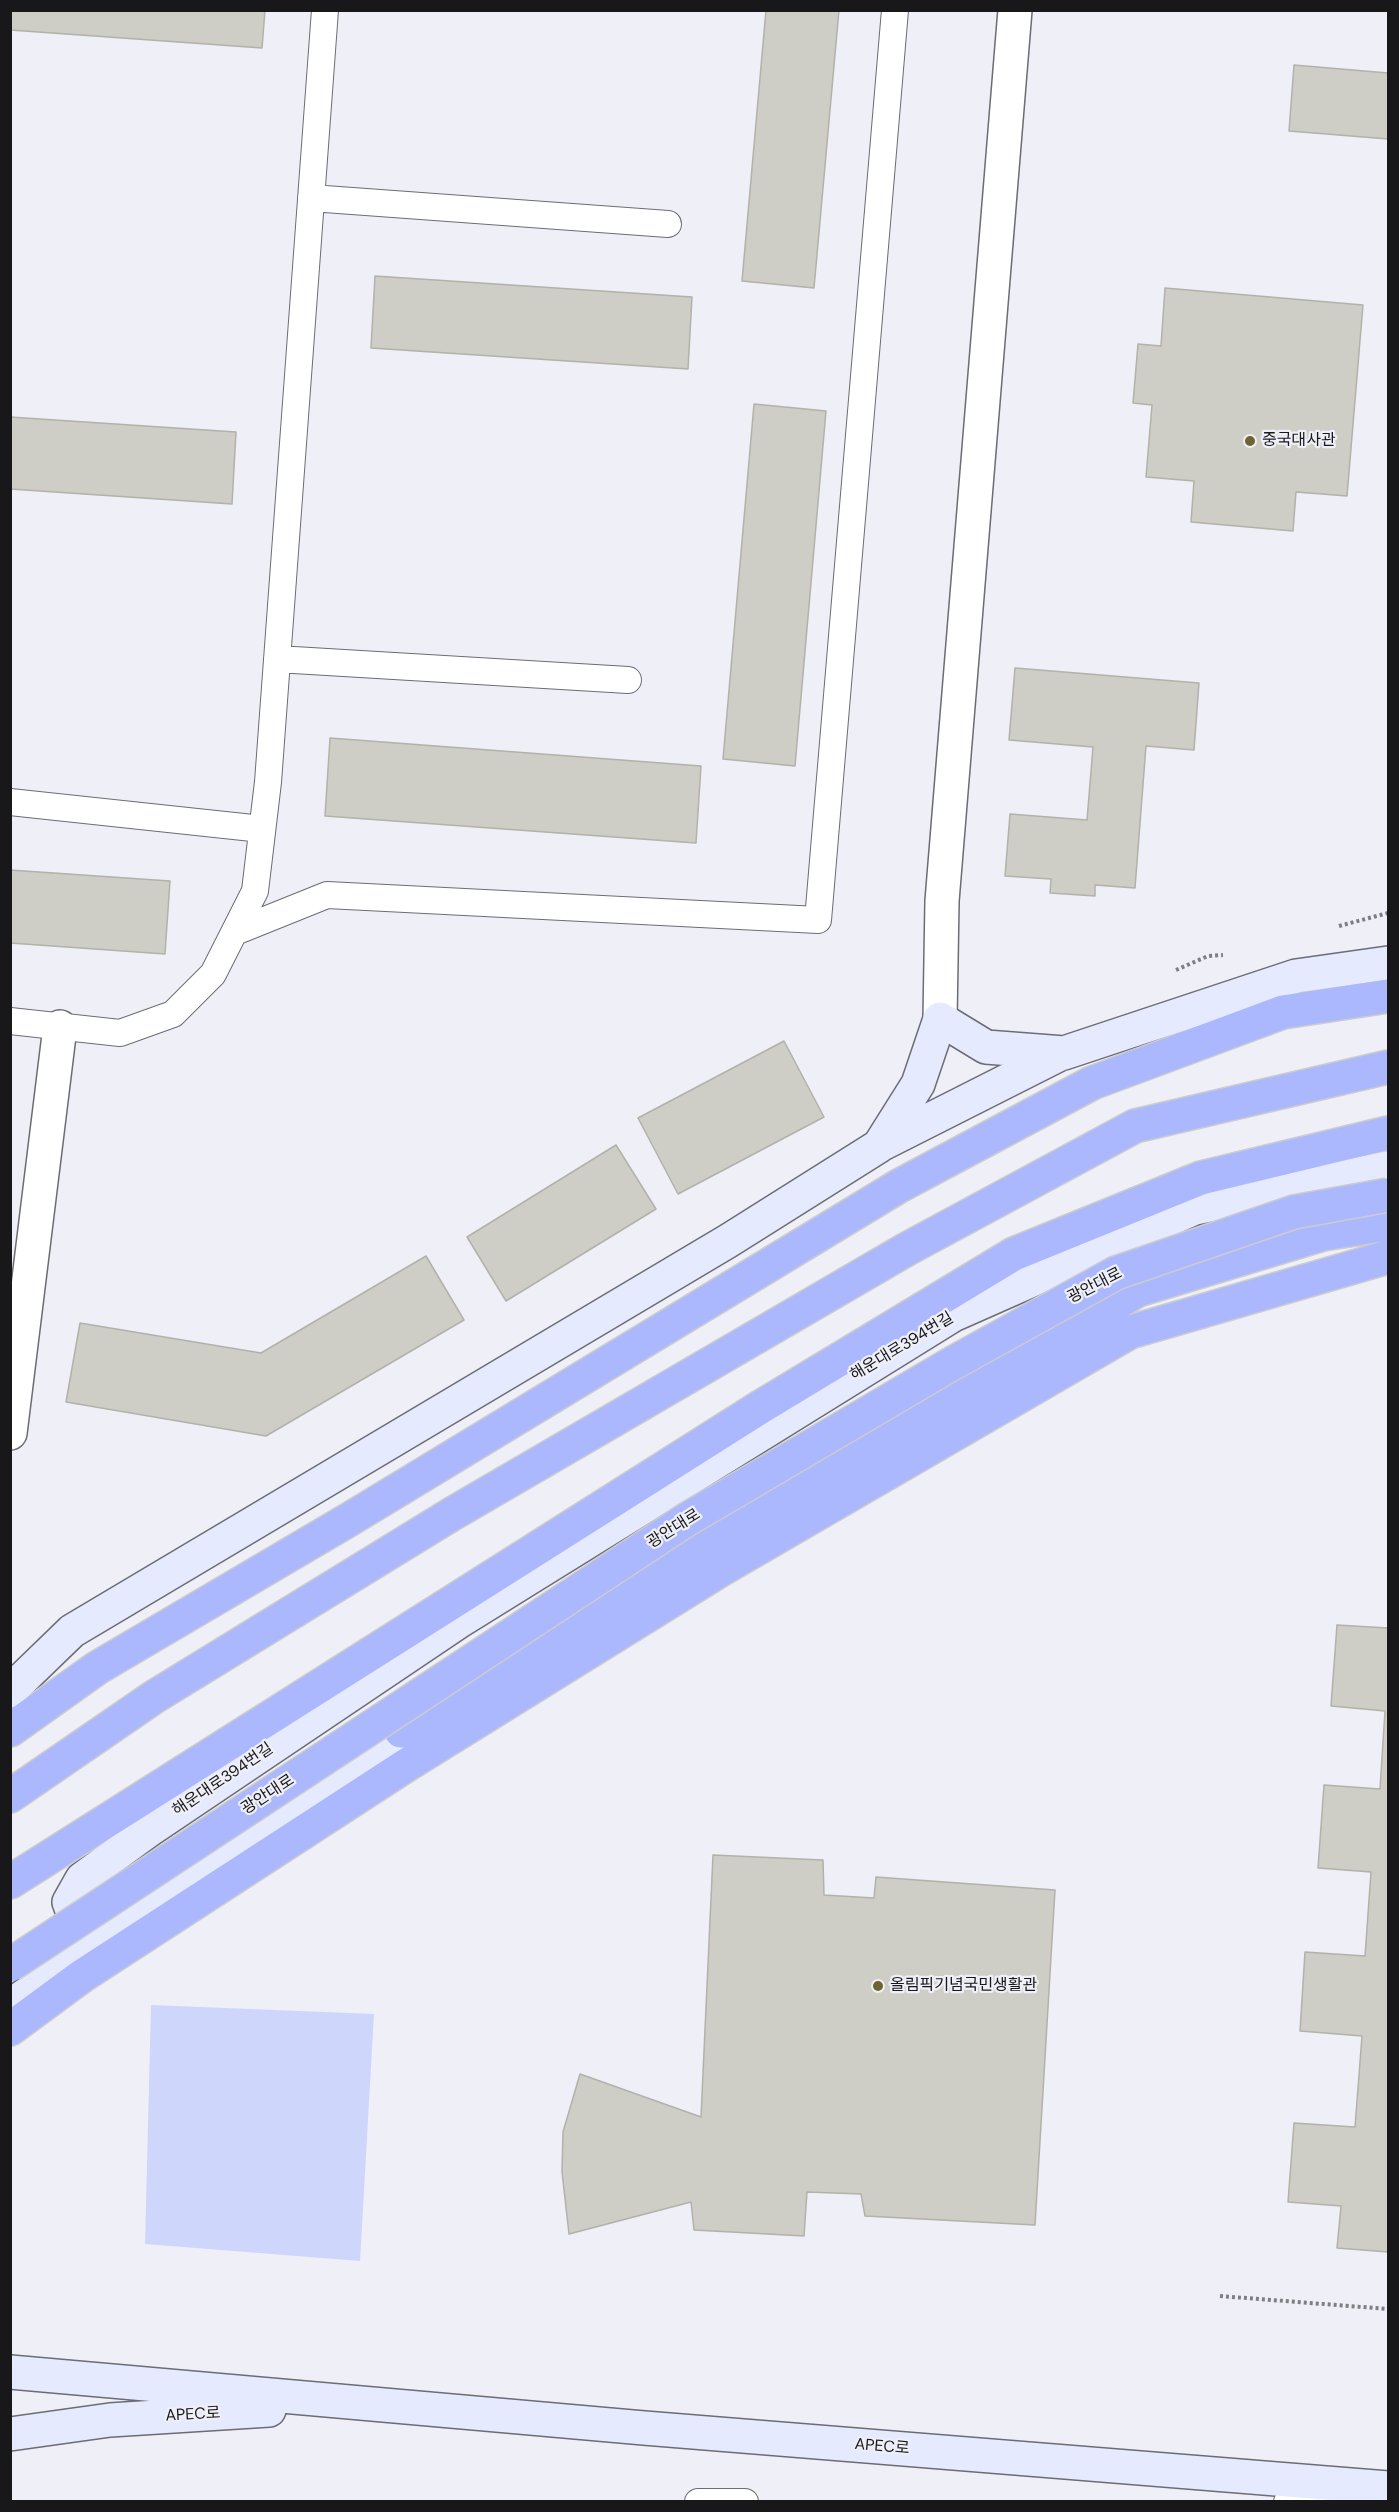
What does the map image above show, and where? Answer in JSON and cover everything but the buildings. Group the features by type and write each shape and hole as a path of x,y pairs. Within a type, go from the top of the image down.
{"highway":[{"path":"10,1730 97,1668 350,1519 899,1186 1092,1083 1283,1012 1389,996"},
{"path":"10,1796 154,1697 452,1514 907,1249 1135,1126 1389,1066"},
{"path":"10,1882 759,1408 1014,1254 1201,1178 1389,1133"},
{"name":"광안대로","path":"10,1965 686,1520 953,1363 1116,1273 1294,1212 1389,1195"},
{"path":"401,1731 574,1624 1138,1290 1323,1234 1389,1224"},
{"path":"10,2029 82,1976 405,1766 722,1569 1130,1332 1389,1257"}],"main road":[{"path":"10,1691 72,1631 728,1241 879,1146 1064,1053 1296,976 1389,963"},
{"path":"879,1146 918,1084 940,1019 986,1047 1064,1053"},
{"name":"해운대로394번길","path":"137,1917 107,1927 91,1928 73,1916 69,1902 82,1879 144,1834 458,1622 953,1315 1195,1208 1389,1168"},
{"name":"해운대로394번길","path":"10,2007 401,1731 458,1622"},
{"path":"10,2357 89,2377"},
{"name":"APEC로","path":"10,2372 1375,2488"},
{"name":"APEC로","path":"10,2434 110,2420 376,2404"}],"street":[{"path":"940,1019 942,901 1015,10"},
{"path":"10,1433 60,1028"}],"lane":[{"path":"10,1021 120,1033 173,1014 213,974 255,891 268,782 325,10"},
{"path":"236,932 327,895 818,920 895,10"},
{"path":"311,198 668,224"},
{"path":"277,659 628,680"},
{"path":"10,802 262,829"},
{"path":"1287,2502 1375,2488"},
{"path":"698,2502 745,2502"}],"path":[{"path":"1220,2296 1389,2308"}],"shaded area":[{"path":"151,2005 374,2014 360,2261 145,2244"}],"place":[{"name":"중국대사관","path":"1250,441"},
{"name":"올림픽기념국민생활관","path":"878,1986"}]}
